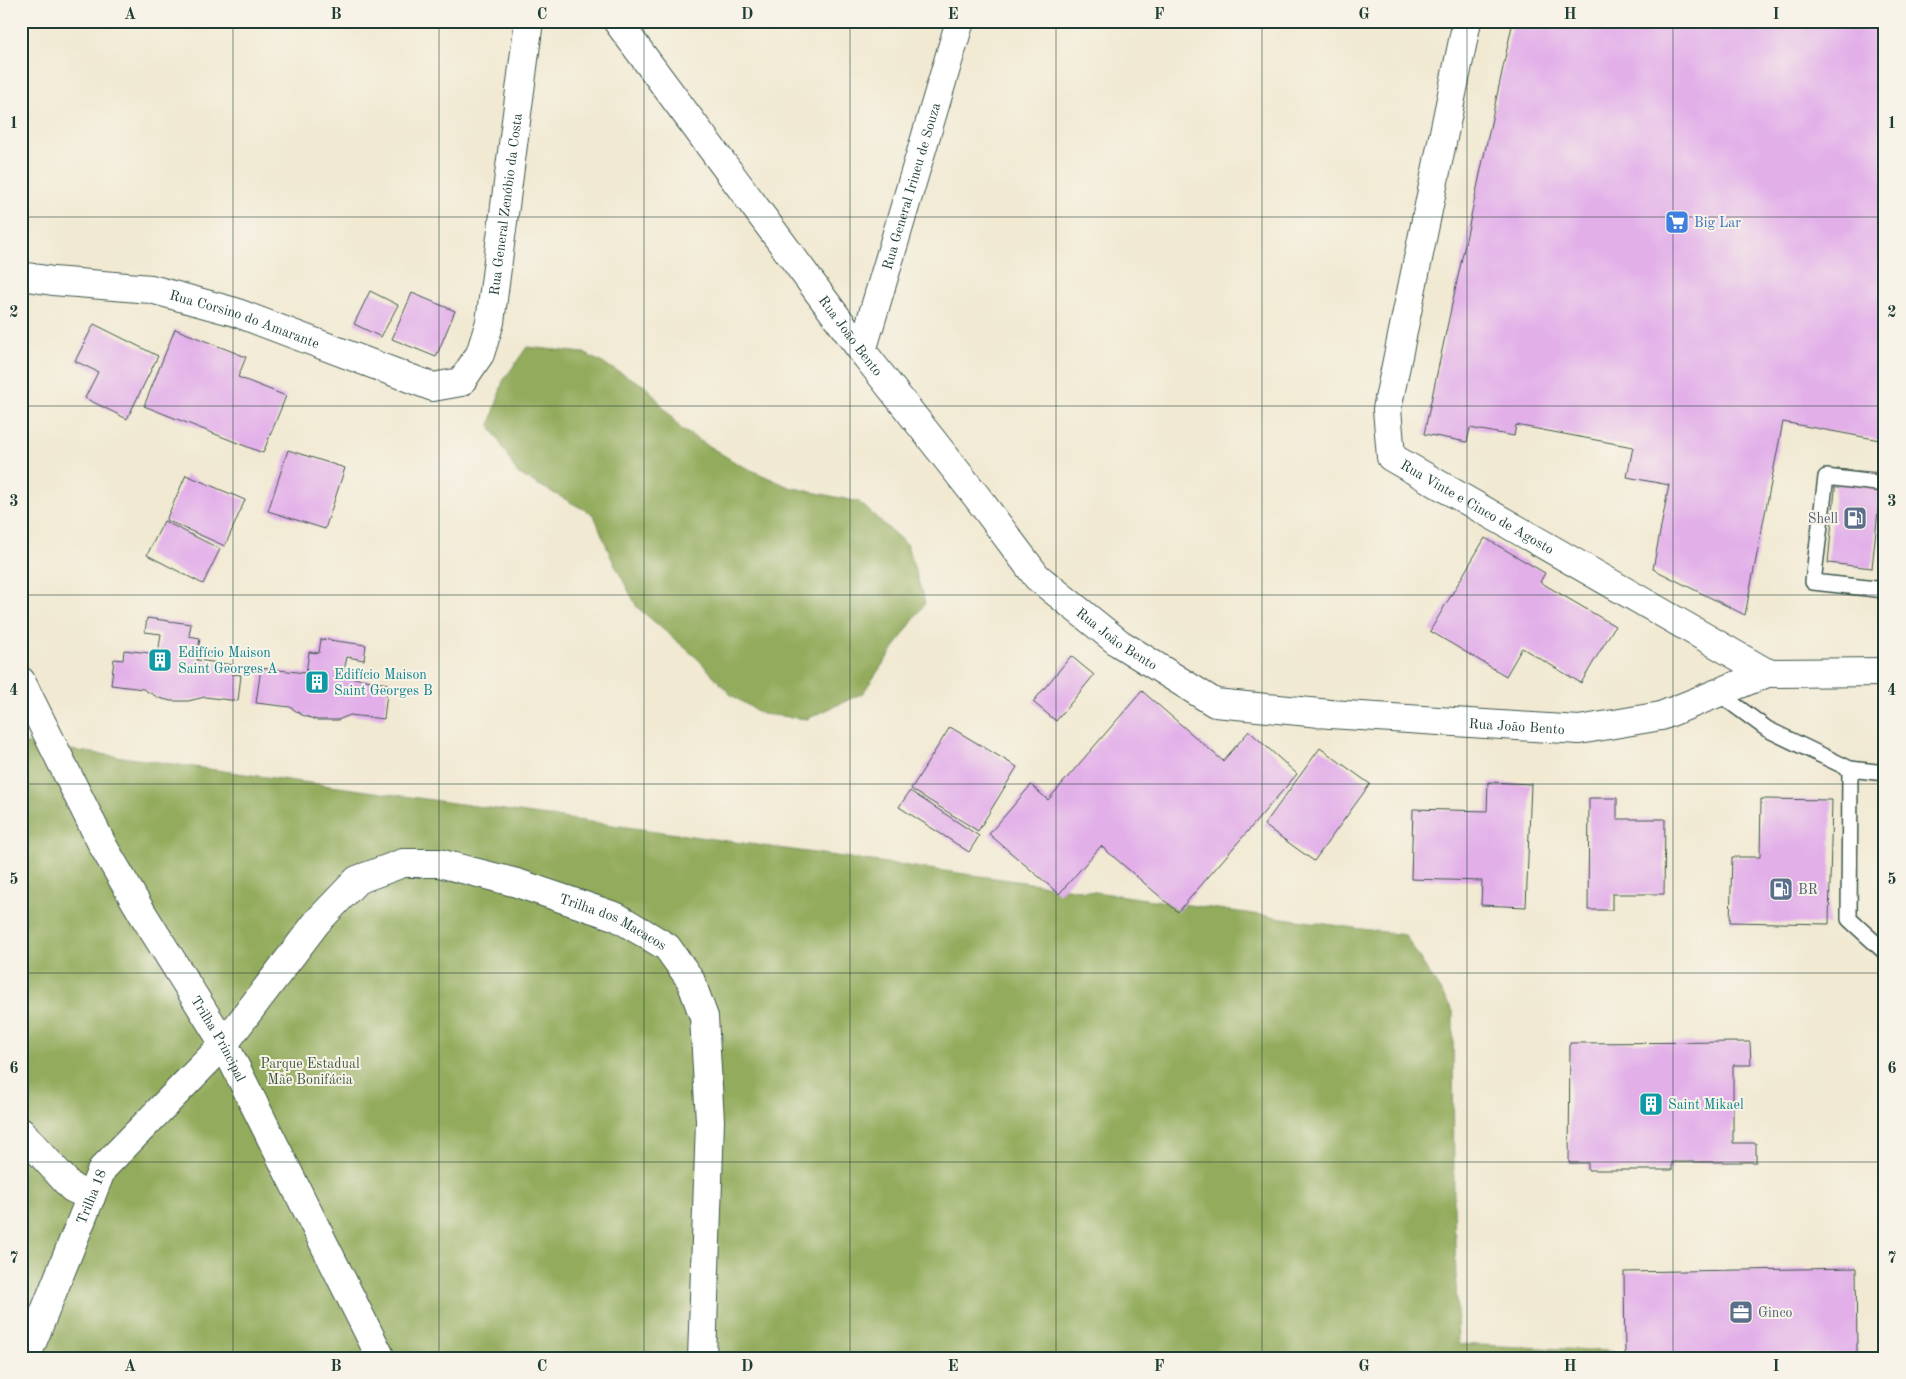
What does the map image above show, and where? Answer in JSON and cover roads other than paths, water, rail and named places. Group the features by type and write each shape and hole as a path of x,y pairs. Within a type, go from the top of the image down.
{"street":[{"name":"Rua General Zenóbio da Costa","path":"461,382 480,354 490,322 529,21"},
{"name":"Rua João Bento","path":"617,21 862,351 971,489 1037,577 1119,643 1215,703 1330,714 1579,730 1661,716 1767,673 1885,672"},
{"name":"Rua General Irineu de Souza","path":"862,351 960,21"},
{"name":"Rua Vinte e Cinco de Agosto","path":"1467,21 1387,409 1391,457 1767,673"},
{"name":"Rua Corsino do Amarante","path":"21,276 52,281 151,289 235,312 433,387 461,382"},
{"name":"Trilha Principal","path":"21,681 108,854 141,911 224,1044 381,1358"},
{"name":"Trilha dos Macacos","path":"224,1044 317,922 357,880 403,863 439,863 517,883 617,917 667,948 690,979 704,1017 710,1121 702,1358"},
{"name":"Trilha 18","path":"26,1358 102,1169 224,1044"},
{"path":"21,1132 72,1188 91,1196"}],"lane":[{"path":"1885,484 1826,477 1813,582 1885,590"},
{"path":"1718,693 1767,730 1850,770 1885,773"},
{"path":"1850,770 1849,918 1885,952"}],"place":[{"name":"Big Lar","path":"1677,222"},
{"name":"Shell","path":"1855,518"},
{"name":"Edifício Maison Saint Georges A","path":"160,660"},
{"name":"Edifício Maison Saint Georges B","path":"317,682"},
{"name":"BR","path":"1781,889"},
{"name":"Saint Mikael","path":"1651,1104"},
{"name":"Ginco","path":"1741,1312"}],"park label":[{"name":"Parque Estadual Mãe Bonifácia","path":"310,1072"}]}
